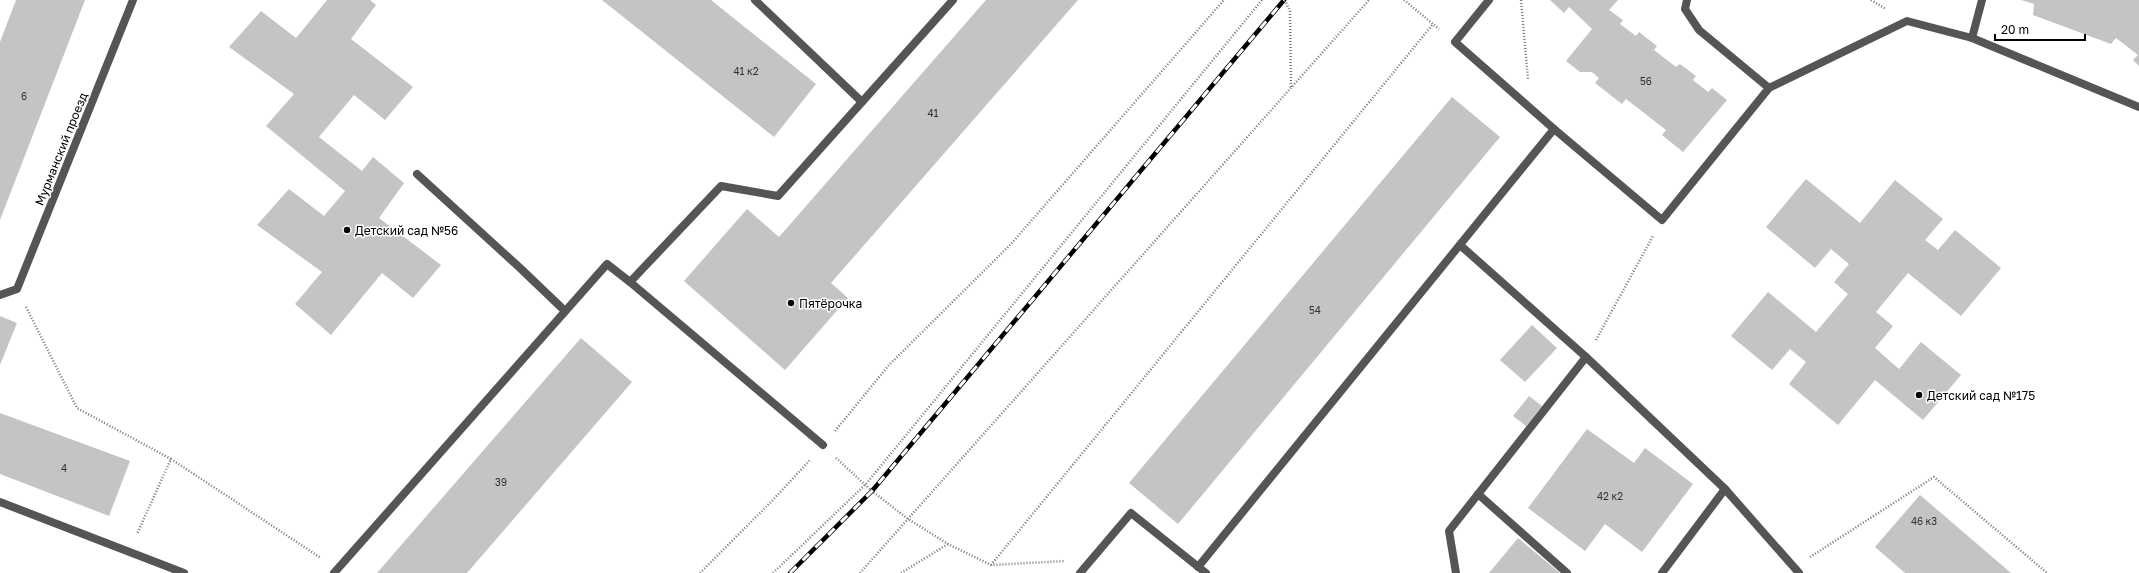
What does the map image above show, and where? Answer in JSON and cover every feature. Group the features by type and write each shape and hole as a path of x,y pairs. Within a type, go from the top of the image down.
{"street":[{"name":"Мурманский проезд","path":"18,289 133,0"},
{"path":"755,0 862,102"},
{"path":"630,282 721,186 778,196 953,0"},
{"path":"1489,0 1455,42 1554,130 1662,220 1769,88 1907,21 1972,38 2139,107"},
{"path":"1687,0 1685,9 1699,30 1769,88"},
{"path":"1972,38 1982,0"},
{"path":"1198,567 1554,130"},
{"path":"417,174 565,311"},
{"path":"1460,245 1586,357 1725,489 1796,570"},
{"path":"336,571 606,264 630,282 823,445"},
{"path":"0,295 18,289"},
{"path":"1456,573 1448,531 1586,357"},
{"path":"1662,573 1725,489"},
{"path":"1478,494 1567,573"},
{"path":"0,502 184,573"},
{"path":"1080,573 1131,512 1206,573"}],"path":[{"path":"700,573 771,502 823,445 889,365 914,342 1011,244 1224,0"},
{"path":"773,573 866,484 1262,0"},
{"path":"1285,0 1290,11 1291,87"},
{"path":"860,573 1369,0"},
{"path":"1404,0 1455,42"},
{"path":"1521,0 1531,108"},
{"path":"991,565 1433,24"},
{"path":"1586,357 1662,220"},
{"path":"18,289 77,408 171,458 336,571"},
{"path":"823,445 908,519 948,544 991,565 1092,560"},
{"path":"129,552 171,458"},
{"path":"1796,570 1934,477 2047,573"},
{"path":"901,573 948,544"}],"building":[{"path":"16,0 85,0 0,220 0,42"},
{"path":"327,0 370,0 376,5 351,39 413,87 385,120 354,95 319,137 362,171 373,157 404,183 379,218 441,265 413,298 382,273 331,335 295,304 322,272 257,225 289,189 324,216 345,191 266,126 294,94 229,47 261,11 296,38"},
{"path":"602,0 711,0 816,84 774,137"},
{"path":"986,0 1078,0 831,283 848,298 785,370 684,281 747,209 779,237"},
{"path":"1550,0 1618,0 1609,10 1623,20 1620,24 1636,36 1639,32 1657,46 1654,50 1676,67 1680,64 1696,76 1693,80 1708,92 1712,88 1727,100 1683,152 1662,135 1666,130 1626,99 1622,104 1595,83 1599,78 1592,72 1580,72 1566,61 1592,29 1569,7 1564,13"},
{"path":"2021,0 2139,0 2139,66 2133,60 2138,55 2116,38 2111,44 2033,15 2034,4"},
{"path":"1452,97 1500,137 1178,524 1129,483"},
{"path":"1806,179 1860,223 1895,180 1943,219 1925,240 1938,250 1955,230 2001,268 1961,316 1908,273 1876,312 1893,326 1875,348 1899,369 1921,342 1961,375 1923,420 1875,380 1838,425 1789,384 1806,362 1790,349 1772,370 1731,336 1768,292 1816,332 1848,294 1834,282 1849,264 1831,249 1815,268 1766,227"},
{"path":"0,316 17,323 0,365"},
{"path":"1532,325 1557,348 1525,382 1500,360"},
{"path":"581,338 632,382 467,573 377,573"},
{"path":"1529,396 1542,406 1526,426 1513,416"},
{"path":"0,413 130,461 109,516 0,474"},
{"path":"1587,429 1634,463 1645,448 1693,484 1642,552 1605,524 1585,551 1528,508"},
{"path":"1920,495 2011,573 1905,573 1875,547"},
{"path":"1518,538 1560,573 1489,573"}],"railway":[{"path":"790,573 872,491 1284,0"}],"place":[{"name":"Детский сад №56","path":"347,230"},
{"name":"Пятёрочка","path":"791,303"},
{"name":"Детский сад №175","path":"1919,395"}]}
